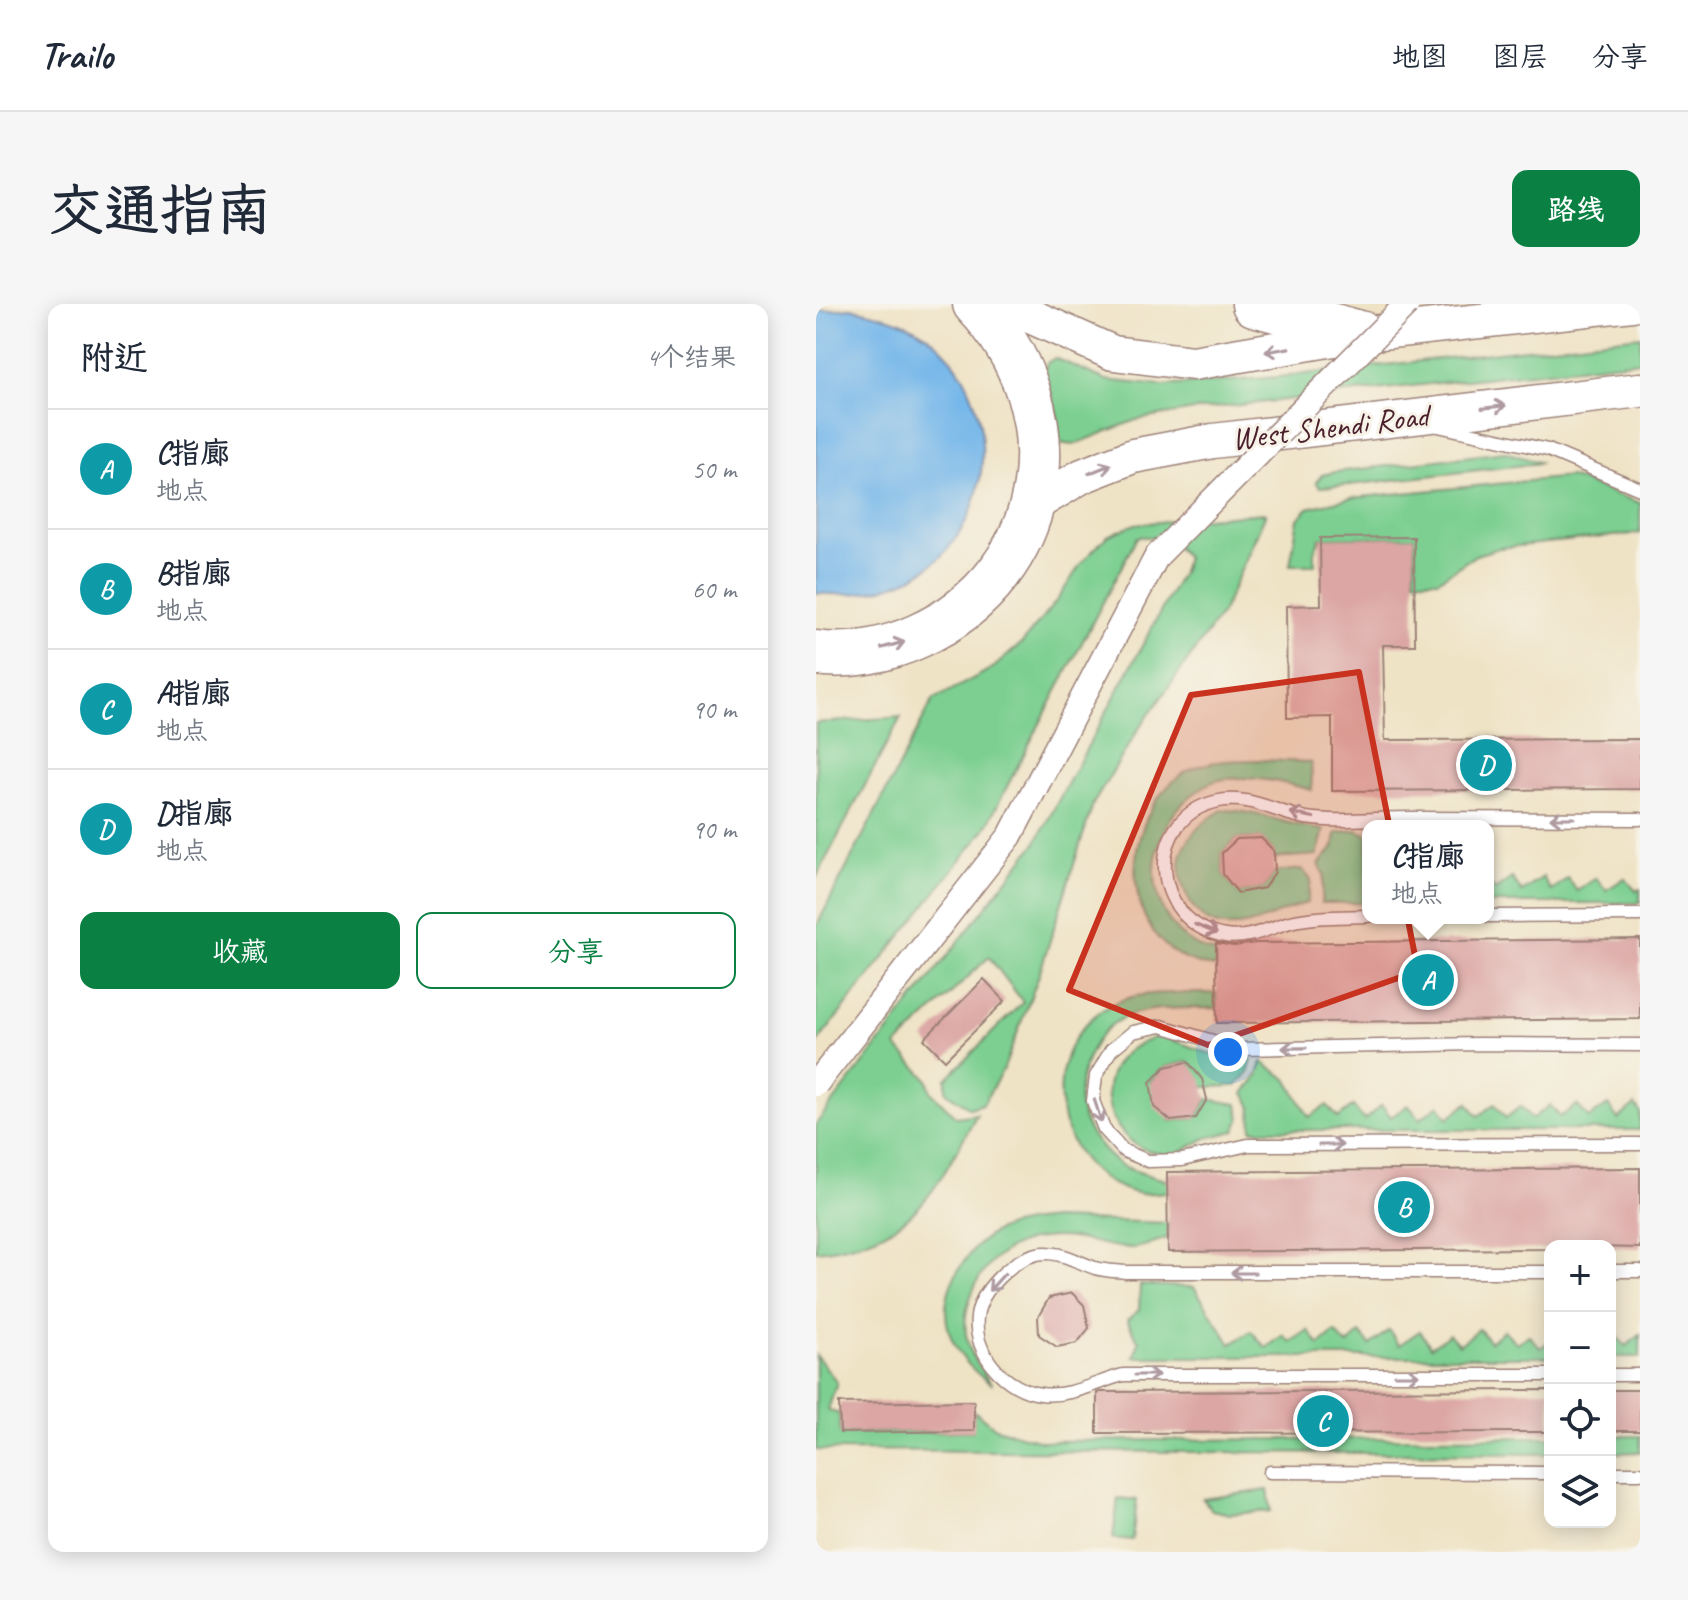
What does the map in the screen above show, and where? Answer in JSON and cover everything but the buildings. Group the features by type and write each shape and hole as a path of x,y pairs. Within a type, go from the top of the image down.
{"highway":[{"path":"816,653 862,652 901,644 937,627 969,605 996,576 1017,543 1032,506 1038,475 1035,411 1013,350 975,304"},
{"path":"1254,304 1363,334"}],"street":[{"path":"986,304 1019,311 1113,353 1149,360 1193,363 1363,334 1632,304"},
{"path":"816,1084 1010,836 1157,556 1407,304"},
{"name":"West Shendi Road","path":"1032,506 1082,476 1133,456 1213,441 1640,390"}],"lane":[{"path":"1404,418 1548,450 1640,489"},
{"path":"1362,916 1320,917 1261,933 1228,937 1197,927 1179,912 1165,885 1163,858 1191,812 1217,801 1248,799 1306,818 1640,819"},
{"path":"1494,916 1640,915"},
{"path":"1640,1045 1240,1049 1161,1026 1133,1032 1111,1050 1096,1076 1093,1101 1104,1129 1124,1151 1148,1161 1182,1160 1248,1145 1640,1144"},
{"path":"1544,1272 1125,1272 1096,1268 1071,1257 1038,1253 1012,1266 989,1289 977,1317 981,1345 996,1372 1019,1389 1042,1395 1067,1393 1123,1375 1544,1375"},
{"path":"1616,1271 1640,1271"},
{"path":"1616,1375 1640,1375"},
{"path":"1270,1472 1544,1473"},
{"path":"1616,1473 1640,1473"}],"highlighted area":[{"path":"1359,672 1418,971 1208,1045 1069,990 1191,695"}],"green space":[{"path":"1640,336 1640,361 1194,410 1136,420 1073,445 1059,443 1057,413 1044,371 1047,363 1055,358 1106,380 1162,386 1279,377"},
{"path":"1505,452 1541,463 1349,485 1320,487 1316,482 1322,475 1336,472"},
{"path":"1570,477 1640,503 1640,533 1499,548 1476,555 1438,580 1415,580 1414,537 1320,538 1314,552 1315,565 1290,565 1298,519 1308,508 1351,498"},
{"path":"1266,513 1223,611 1138,730 1093,804 1039,975 1004,1068 983,1104 970,1108 946,1092 946,1079 1023,1002 989,957 896,1046 927,1079 931,1092 956,1117 977,1114 947,1168 918,1208 899,1224 850,1245 816,1251 816,1124 1035,844 1183,570 1186,557 1164,541 1137,537 985,829 816,1044 816,927 933,700 993,668 1022,643 1058,599 1082,562 1107,536 1135,524"},
{"path":"901,717 816,878 816,723"},
{"path":"1218,762 1311,762 1312,790 1251,778 1215,781 1185,801 1170,820 1160,842 1155,865 1156,888 1163,909 1175,928 1193,943 1216,953 1216,967 1184,958 1160,940 1145,916 1137,887 1136,856 1144,825 1159,798 1189,770"},
{"path":"1222,810 1324,830 1317,855 1274,858 1274,851 1261,838 1237,839 1222,853 1223,874 1238,893 1264,888 1275,872 1302,869 1311,880 1307,903 1242,926 1218,925 1198,913 1183,887 1180,861 1198,828"},
{"path":"1356,830 1362,832 1362,903 1321,903 1324,875 1319,864 1334,847 1336,833"},
{"path":"1543,877 1551,891 1568,878 1577,891 1596,878 1606,890 1625,878 1636,891 1640,889 1640,903 1494,903 1494,889 1512,878 1522,892"},
{"path":"1158,993 1216,993 1217,1008 1150,1010 1125,1017 1105,1031 1091,1051 1082,1075 1079,1100 1087,1126 1115,1161 1132,1170 1168,1181 1168,1192 1137,1193 1106,1180 1083,1158 1068,1131 1061,1100 1063,1069 1074,1040 1095,1016 1125,999"},
{"path":"1158,1036 1227,1058 1252,1059 1248,1074 1236,1086 1203,1087 1188,1062 1165,1067 1150,1082 1171,1121 1196,1118 1207,1099 1238,1104 1240,1120 1235,1131 1206,1138 1175,1155 1142,1148 1119,1129 1109,1106 1109,1081 1113,1070 1128,1051"},
{"path":"1262,1062 1287,1079 1309,1117 1327,1105 1338,1118 1353,1106 1364,1120 1382,1105 1391,1117 1408,1105 1420,1119 1439,1105 1448,1118 1468,1103 1478,1116 1495,1104 1506,1118 1521,1106 1532,1119 1550,1105 1560,1117 1577,1105 1589,1118 1608,1105 1618,1119 1635,1105 1640,1112 1640,1130 1252,1130 1251,1105 1244,1093 1258,1076"},
{"path":"1054,1219 1168,1223 1168,1238 1133,1248 1069,1238 1045,1238 1017,1245 994,1260 977,1282 965,1321 972,1354 992,1385 964,1359 949,1330 947,1298 953,1280 970,1253 994,1233 1006,1227"},
{"path":"1140,1285 1194,1287 1231,1344 1251,1331 1266,1348 1283,1335 1290,1342 1308,1330 1319,1345 1335,1332 1347,1345 1360,1333 1370,1345 1389,1330 1399,1345 1420,1331 1431,1347 1449,1334 1459,1345 1479,1329 1490,1342 1504,1330 1516,1343 1529,1335 1540,1348 1544,1345 1544,1357 1134,1357 1139,1342 1127,1320 1139,1310"},
{"path":"1640,1335 1640,1357 1616,1357 1616,1336 1626,1346"},
{"path":"816,1355 837,1382 828,1410 839,1414 840,1433 973,1431 974,1411 996,1428 1041,1441 1544,1437 1544,1454 816,1450"},
{"path":"1616,1436 1640,1436 1640,1452 1616,1453"},
{"path":"1268,1490 1271,1511 1230,1514 1212,1510 1203,1499"},
{"path":"1118,1498 1137,1500 1132,1540 1113,1538"}],"water":[{"path":"851,308 916,329 935,342 959,370 975,403 982,439 980,476 971,511 953,542 928,568 875,591 816,593 816,311"}],"place":[{"name":"D指廊","path":"1486,765"},
{"name":"C指廊","path":"1428,980"},
{"name":"B指廊","path":"1404,1207"},
{"name":"A指廊","path":"1323,1421"}]}
